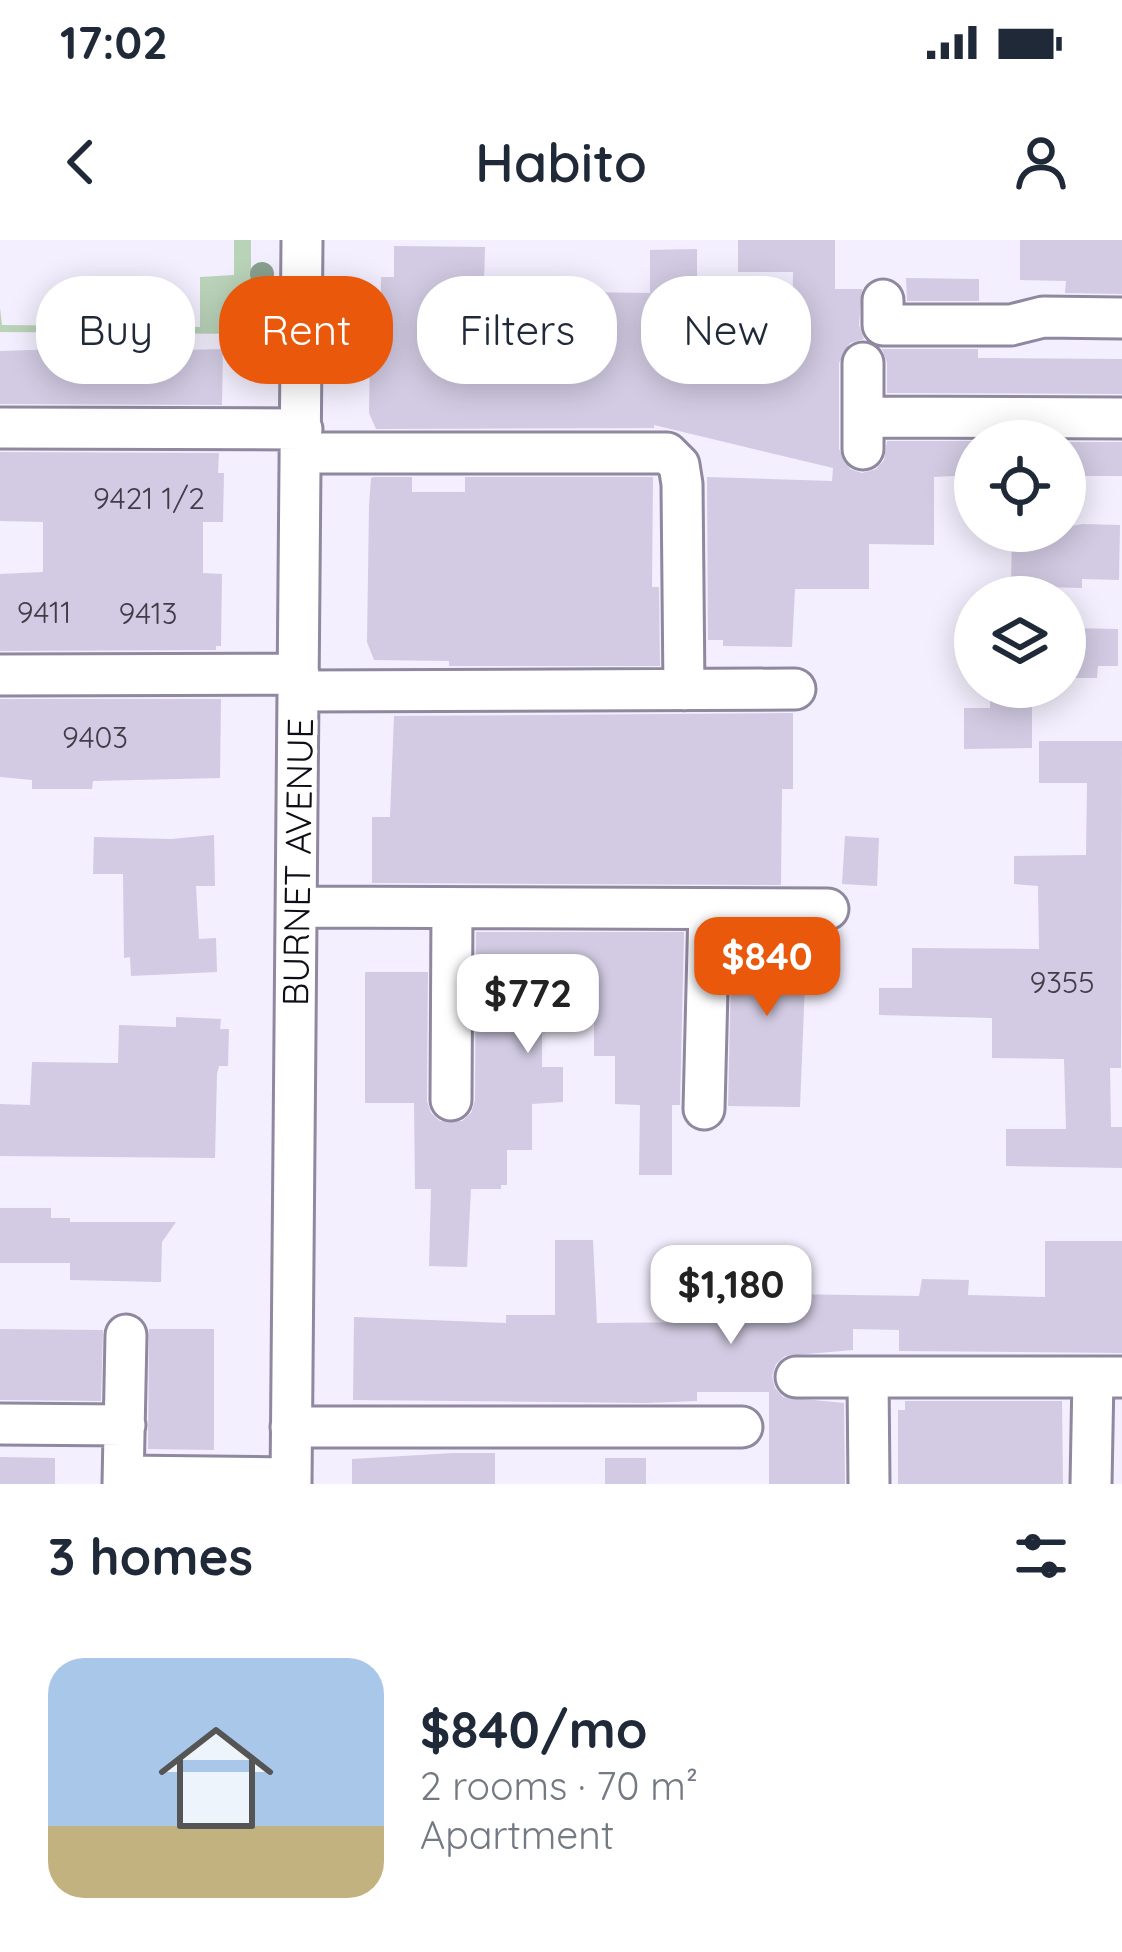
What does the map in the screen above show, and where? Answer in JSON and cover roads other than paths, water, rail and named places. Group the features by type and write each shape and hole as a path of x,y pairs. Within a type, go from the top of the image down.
{"street":[{"name":"BURNET AVENUE","path":"291,1481 302,240"},
{"path":"884,300 884,325 1011,325 1043,317 1122,318"},
{"path":"862,363 862,433 1122,418"},
{"path":"0,428 667,453 679,465 682,484 684,690"},
{"path":"0,675 795,689"},
{"path":"297,908 828,910"},
{"path":"451,1100 452,908"},
{"path":"704,1109 709,909"},
{"path":"126,1335 124,1480 291,1481"},
{"path":"796,1377 1107,1377 1091,1484"},
{"path":"868,1377 869,1484"},
{"path":"0,1424 124,1425"},
{"path":"291,1427 742,1427"}]}
